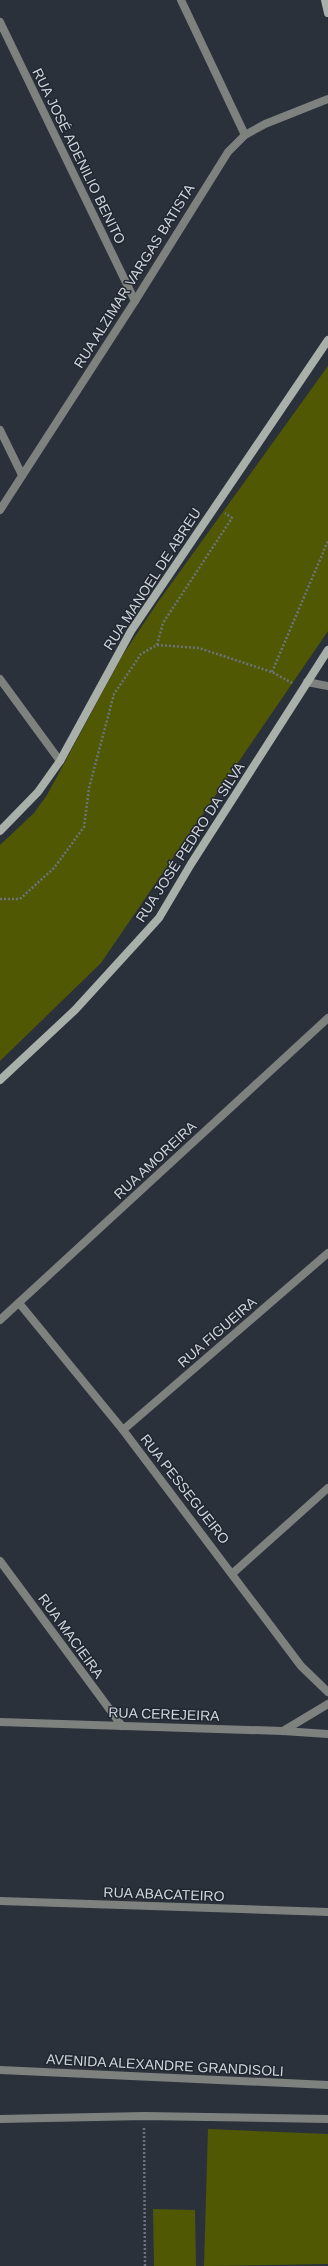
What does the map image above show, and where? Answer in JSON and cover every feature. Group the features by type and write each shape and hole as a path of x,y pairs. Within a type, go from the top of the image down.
{"main road":[{"path":"325,0 328,13"},
{"name":"RUA MANOEL DE ABREU","path":"0,831 38,792 60,760 131,631 328,340"},
{"name":"RUA JOSÉ PEDRO DA SILVA","path":"0,1080 75,1010 159,918 191,864 328,650"}],"street":[{"path":"181,0 245,135"},
{"name":"RUA JOSÉ ADENILIO BENITO","path":"0,22 135,301"},
{"name":"RUA ALZIMAR VARGAS BATISTA","path":"0,510 135,301 228,152 245,135 265,124 328,98"},
{"path":"0,430 22,475"},
{"path":"0,679 60,760"},
{"path":"307,682 328,686"},
{"name":"RUA AMOREIRA","path":"0,1320 328,1018"},
{"name":"RUA FIGUEIRA","path":"122,1430 328,1254"},
{"name":"RUA PESSEGUEIRO","path":"19,1303 122,1430 233,1573 301,1666 328,1692"},
{"path":"233,1573 328,1488"},
{"name":"RUA MACIEIRA","path":"0,1561 122,1726"},
{"path":"283,1731 328,1704"},
{"name":"RUA CEREJEIRA","path":"0,1722 283,1731 328,1734"},
{"name":"RUA ABACATEIRO","path":"0,1901 328,1912"},
{"name":"AVENIDA ALEXANDRE GRANDISOLI","path":"0,2070 328,2085"},
{"path":"0,2119 144,2116 328,2119"}],"path":[{"path":"157,645 163,623 232,518 215,506"},
{"path":"272,672 328,540"},
{"path":"0,899 20,898 54,868 84,827 89,788 114,694 141,654 157,645 199,648 272,672 303,690"},
{"path":"144,2116 144,2266"}],"green space":[{"path":"328,366 328,631 101,963 0,1061 0,845 34,813 47,795 122,656 158,602"},
{"path":"208,2129 328,2134 328,2264 204,2266"},
{"path":"153,2209 195,2210 196,2266 154,2266"}]}
